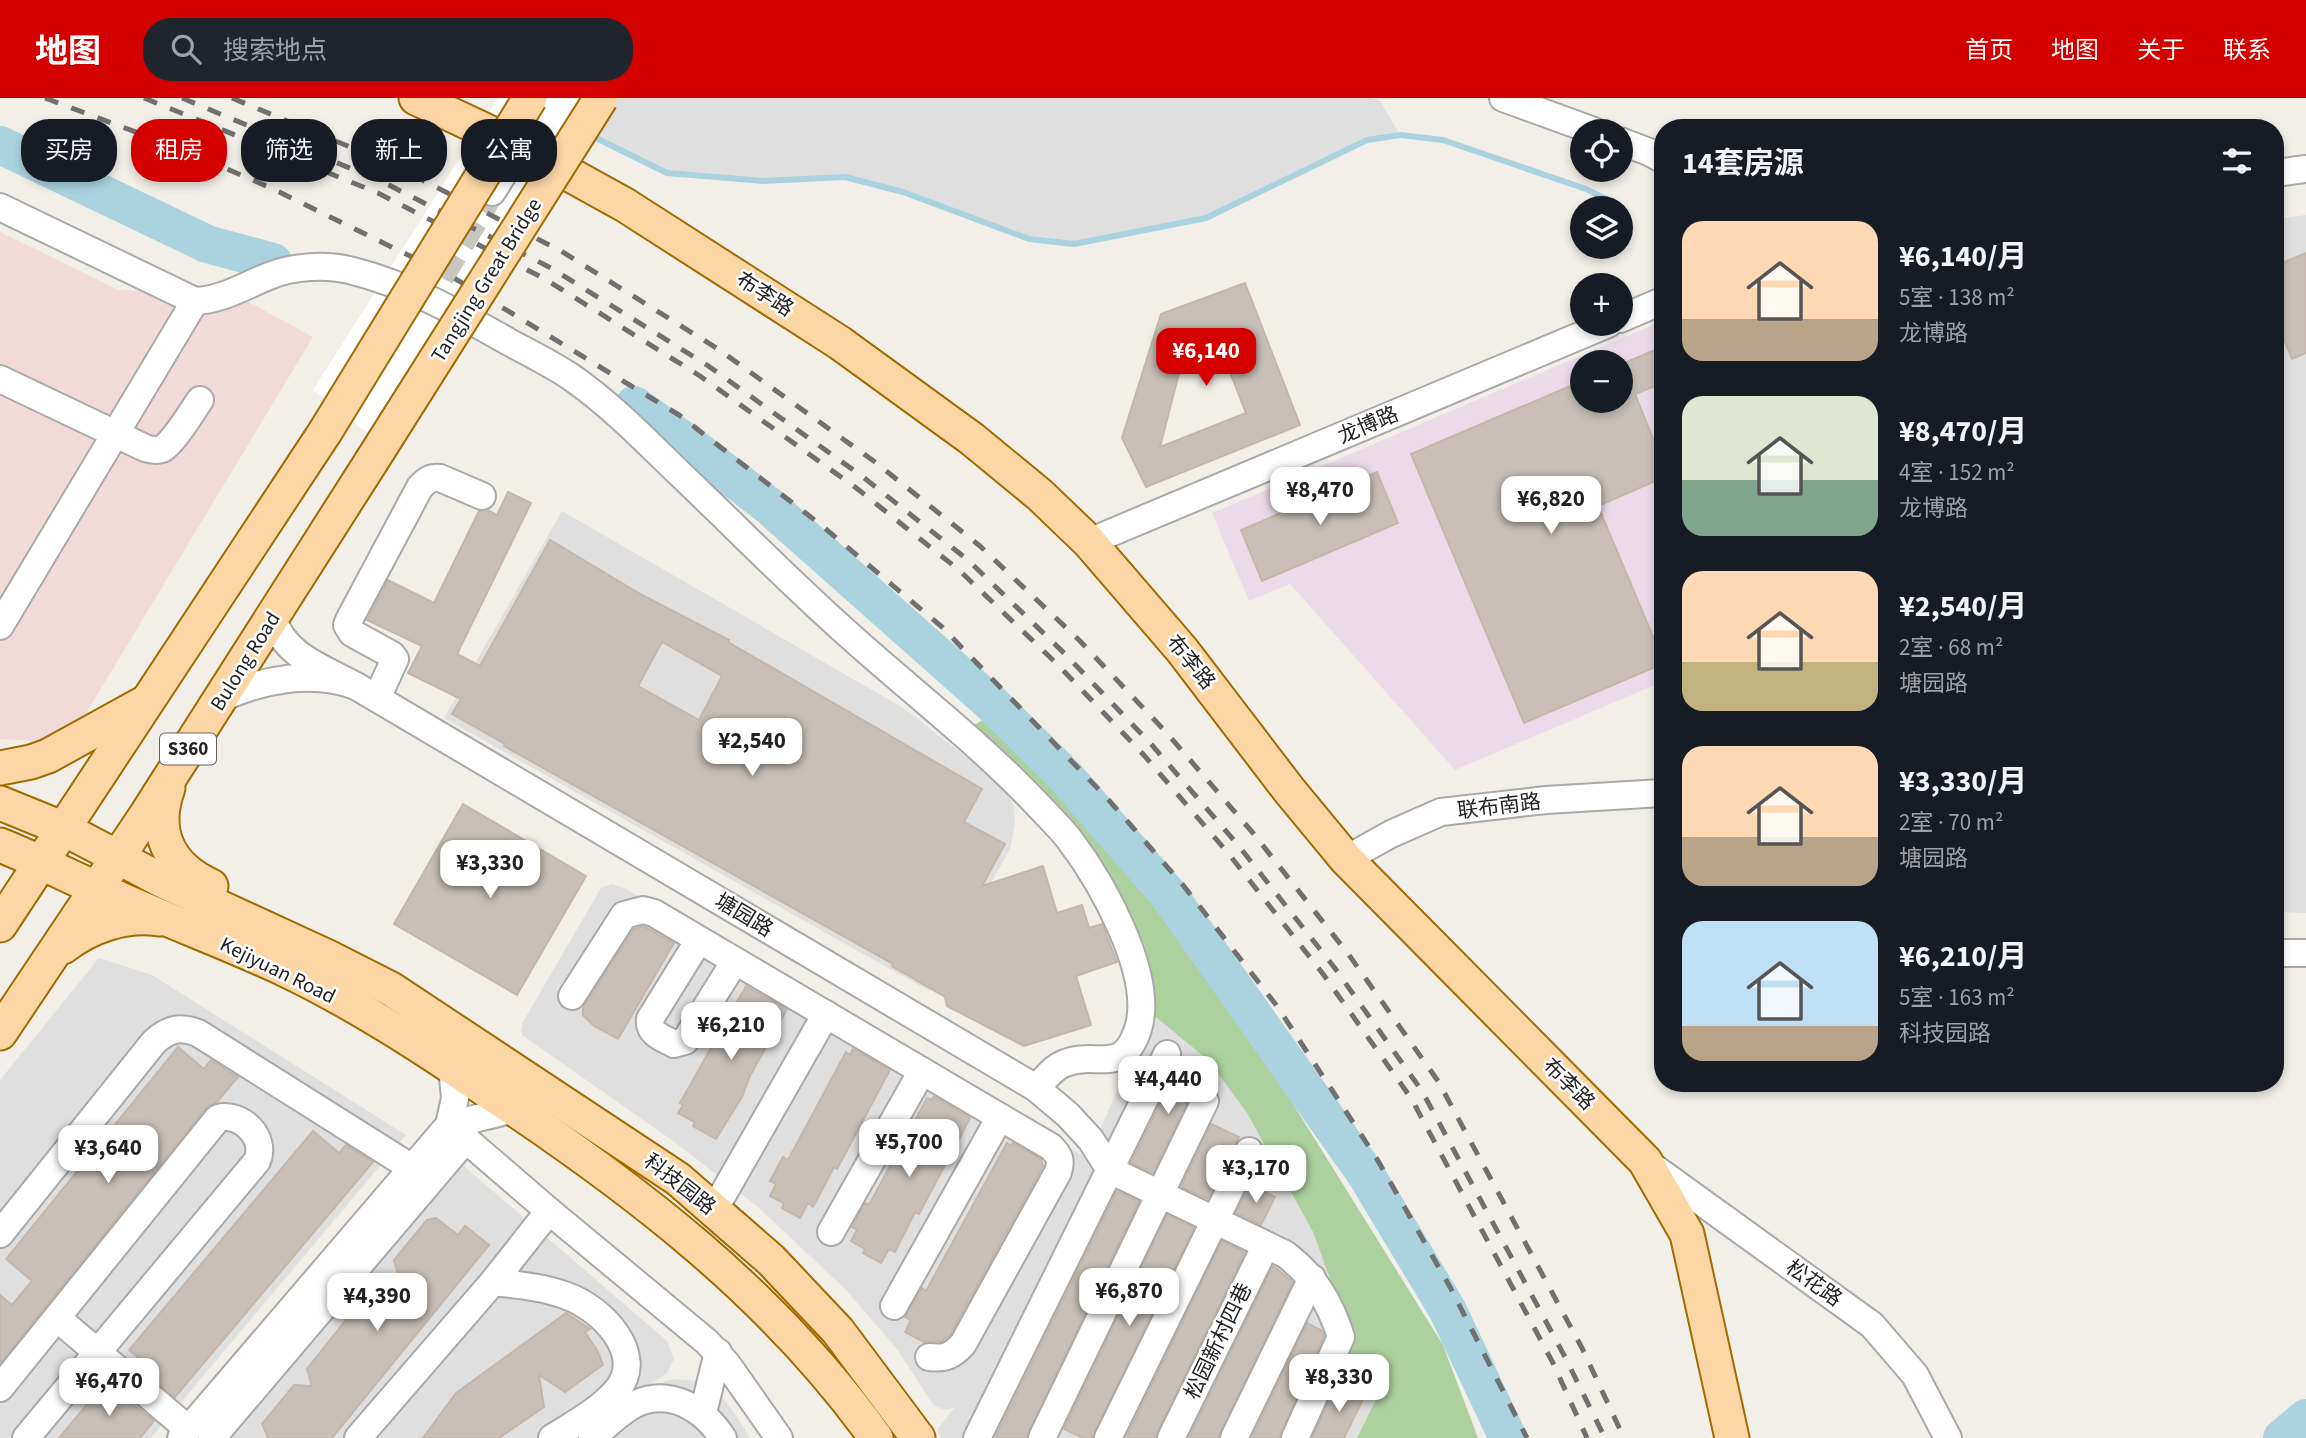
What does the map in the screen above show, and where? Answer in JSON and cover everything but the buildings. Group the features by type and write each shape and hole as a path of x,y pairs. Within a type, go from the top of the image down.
{"main road":[{"name":"布李路","path":"415,98 461,119"},
{"name":"S360","path":"0,925 325,432 530,98"},
{"path":"534,119 545,98"},
{"name":"Tangjing Great Bridge","path":"371,462 601,98"},
{"name":"布李路","path":"557,167 625,205 840,343 972,439 1040,495 1089,542 1182,650 1289,790 1346,859 1645,1161 1686,1234 1732,1438"},
{"name":"Bulong Road","path":"0,1033 174,771 371,462"},
{"path":"0,768 48,756 149,701"},
{"path":"174,771 162,805 161,817 170,852 184,870 193,878 353,953 368,964 391,989"},
{"name":"Kejiyuan Road","path":"0,803 64,830 161,880 391,989"},
{"name":"Kejiyuan Road","path":"0,845 287,971 370,1016 452,1066"},
{"path":"55,953 90,930 110,922 151,918 172,921"},
{"name":"科技园路","path":"391,989 678,1179 771,1260 838,1331 918,1438"},
{"name":"科技园路","path":"452,1066 575,1149 717,1261 789,1332 852,1405 876,1438"}],"street":[{"path":"1503,98 1570,122"},
{"path":"1633,147 1654,156"},
{"path":"2284,172 2306,169"},
{"path":"492,192 498,182"},
{"path":"0,207 195,301 210,301 287,270 319,267 351,270 435,288 570,376 642,436 848,635 940,713 1014,781 1069,839 1112,908 1132,951 1141,1008 1139,1027 1123,1056 1110,1060 1079,1060 1060,1065 1037,1088"},
{"path":"0,626 195,301"},
{"path":"1633,313 1654,304"},
{"name":"龙博路","path":"1089,542 1579,336"},
{"path":"0,379 155,451 164,448 200,400"},
{"path":"367,692 395,659 392,654 348,630 349,620 420,486 432,477 440,478 482,496"},
{"name":"塘园路","path":"272,617 277,632 287,646 1037,1088 1091,1140 1110,1170"},
{"name":"塘园路","path":"220,699 242,688 286,679 339,679 367,692"},
{"name":"联布南路","path":"1346,859 1391,834 1441,812 1546,800 1654,793"},
{"path":"572,996 624,915 643,910 654,913 1058,1153 1061,1163 963,1344 954,1355 929,1357"},
{"path":"698,940 650,1019 653,1032 674,1044 685,1041 735,961"},
{"path":"2284,953 2306,953"},
{"path":"713,1210 826,1014"},
{"path":"0,1234 154,1042 172,1030 186,1029 198,1033 412,1168"},
{"path":"1131,1044 1138,1113"},
{"path":"977,1438 1167,1054"},
{"path":"452,1066 458,1132 718,1352 779,1438"},
{"path":"831,1232 922,1071"},
{"path":"1042,1438 1205,1101"},
{"path":"207,1430 412,1168 458,1132 515,1109"},
{"path":"0,1388 218,1118 228,1115 256,1134 261,1151 257,1161 26,1438"},
{"path":"894,1306 1000,1117"},
{"path":"207,1430 458,1132"},
{"path":"1108,1438 1249,1151"},
{"name":"松花路","path":"1645,1161 1872,1325 1915,1375 1948,1438"},
{"path":"1110,1170 1284,1254 1302,1266 1319,1285 1341,1338 1295,1438"},
{"path":"358,1438 493,1282 549,1211"},
{"name":"松园新村四巷","path":"1171,1438 1266,1245"},
{"path":"1234,1438 1312,1279"},
{"path":"493,1282 537,1287 569,1297 607,1323 619,1338 626,1354 625,1378 618,1389 606,1401 552,1438"},
{"path":"57,1318 97,1352 207,1430"},
{"path":"703,1413 718,1352"},
{"path":"592,1438 632,1405 653,1397 683,1402 703,1413 723,1438"}],"shaded area":[{"path":"616,98 1373,98 1380,101 1400,135 1361,143 1206,218 1074,244 1029,239 903,192 845,177 763,181 667,173 592,136"},
{"path":"2306,215 2306,913 2284,912 2284,218"},
{"path":"0,232 119,290 236,295 313,337 82,720 37,741 0,739"},
{"path":"1654,324 1654,685 1455,770 1290,584 1249,601 1212,513 1570,360 1570,413 1633,413 1633,350 1594,350 1633,336 1633,333"},
{"path":"562,511 905,709 997,781 1007,793 1014,806 1015,824 1010,849 929,991 444,718"},
{"path":"612,884 626,889 1087,1158 1152,1014 1208,1060 1247,1113 1313,1232 1340,1306 1379,1393 1357,1438 941,1438 937,1430 955,1407 946,1410 934,1406 897,1349 846,1290 757,1206 676,1143 522,1035 523,1022 601,888"},
{"path":"99,958 152,975 406,1135 151,1438 0,1438 0,1080"},
{"path":"457,1160 667,1341 674,1359 667,1373 571,1438 191,1438"},
{"path":"665,1381 699,1381 714,1388 750,1438 578,1438"}],"green space":[{"path":"990,715 1138,883 1252,1038 1443,1345 1478,1438 1357,1438 1379,1393 1344,1374 1340,1306 1313,1232 1247,1113 1208,1060 1152,1014 1145,946 1101,869 973,726"}],"pier":[{"path":"498,98 604,98 557,172 557,119 485,119"},
{"path":"461,156 461,182 551,182 383,445 313,390"}],"waterway":[{"path":"592,136 667,173 763,181 845,177 903,192 1029,239 1074,244 1206,218 1367,140 1400,135 1443,140 1600,196"},
{"path":"0,145 207,244 273,262"},
{"path":"634,405 769,506 990,702 1064,775 1168,894 1365,1173 1447,1309 1508,1438"},
{"path":"2282,1438 2306,1418"}],"tunnel":[{"path":"441,277 492,192"}],"railway":[{"path":"45,98 181,149 271,188 449,275 679,415 821,525 942,627 1107,798 1183,885 1277,1006 1377,1159 1450,1287 1527,1438"},
{"path":"144,98 378,193 545,279 700,376 855,487 959,570 1056,663 1142,753 1228,853 1323,974 1411,1098 1553,1363 1587,1438"},
{"path":"182,98 383,182 551,268 707,365 863,477 968,560 1065,654 1151,744 1238,845 1334,967 1422,1091 1565,1357 1605,1438"},
{"path":"232,98 391,164 561,251 718,349 875,462 980,546 1079,640 1165,731 1253,833 1349,955 1438,1081 1582,1348 1624,1438"}]}
